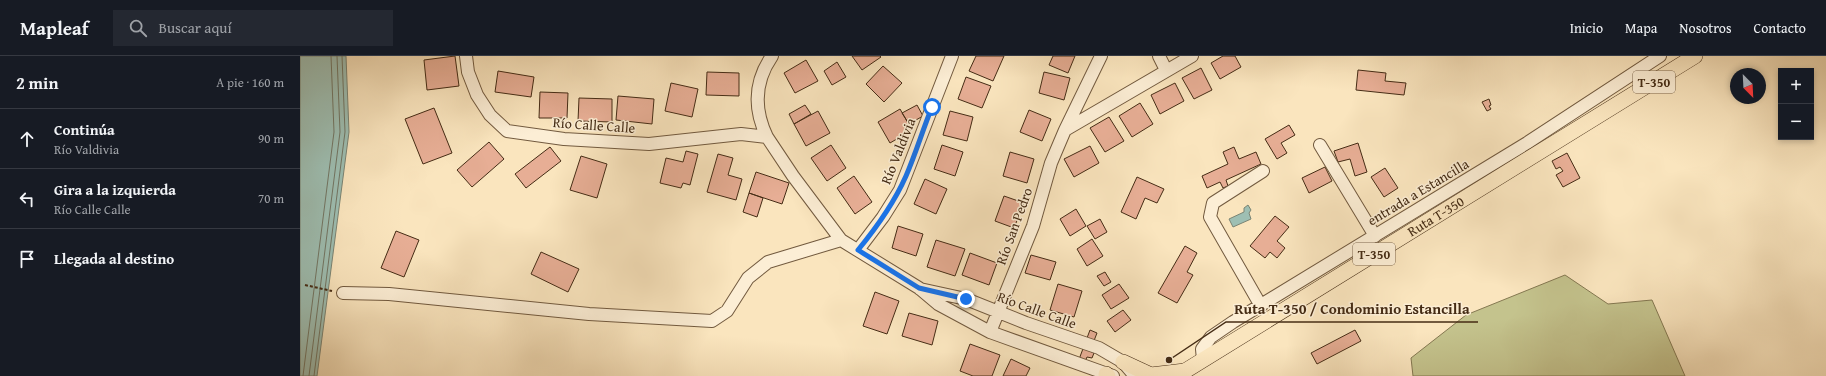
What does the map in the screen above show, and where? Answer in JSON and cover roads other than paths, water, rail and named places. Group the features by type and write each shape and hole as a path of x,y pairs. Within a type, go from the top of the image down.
{"main road":[{"name":"Ruta T-350","path":"1181,374 1695,56"},
{"path":"1123,362 1151,375 1181,374"}],"street":[{"name":"Río Calle Calle","path":"466,56 468,72 477,95 490,115 507,131 564,139 649,144 741,134 767,137"},
{"name":"Río Calle Calle","path":"772,56 761,76 757,97 759,118 767,137 793,176 841,240 919,288 938,304 990,332 1109,375"},
{"name":"Río Valdivia","path":"858,250 883,217 900,190 952,56"},
{"name":"Río San Pedro","path":"990,332 1033,226 1051,163 1065,130 1101,56"},
{"path":"1159,56 1166,70"},
{"path":"1065,130 1192,56"},
{"name":"entrada a Estancilla","path":"1203,360 1202,350 1211,338 1522,146 1660,56"},
{"path":"1609,90 1612,107"},
{"path":"1320,145 1375,236"},
{"path":"1261,306 1210,217 1213,203 1263,171"},
{"path":"343,293 389,294 589,314 712,321 727,311 748,278 768,262 841,240"},
{"name":"Río Calle Calle","path":"919,288 966,299 1099,348 1123,362 1135,376"}],"water":[{"path":"300,56 346,56 349,132 317,376 300,376"},
{"path":"1248,205 1251,210 1249,213 1251,219 1233,227 1229,219 1244,212 1244,208"}],"place":[{"name":"Ruta T-350 / Condominio Estancilla","path":"1169,360"}]}
